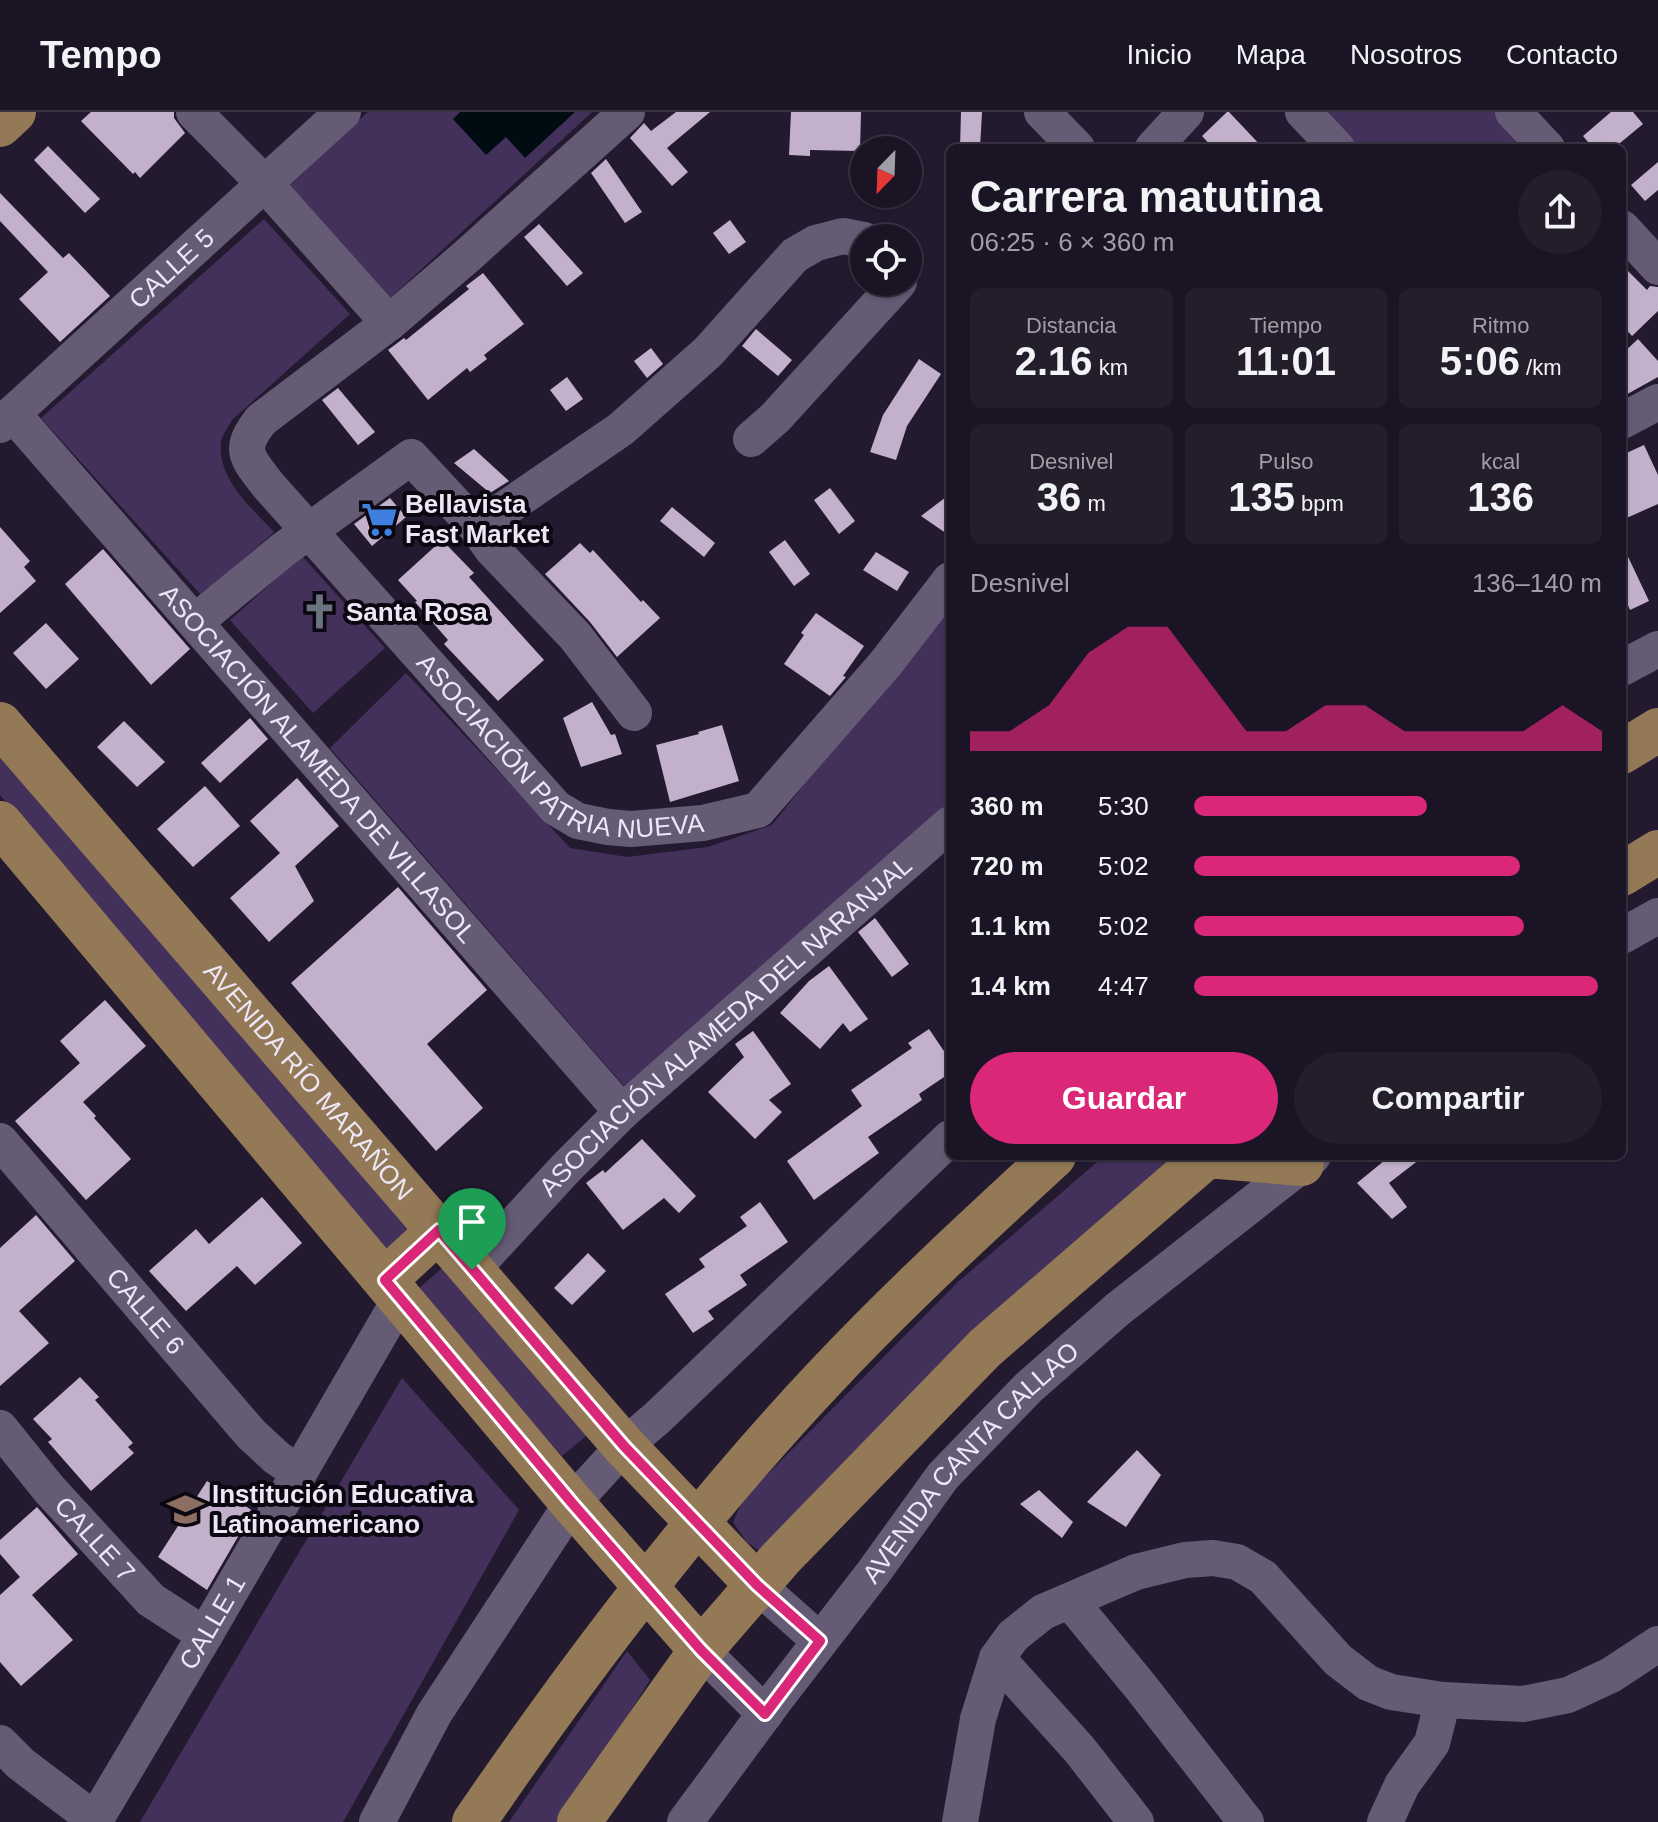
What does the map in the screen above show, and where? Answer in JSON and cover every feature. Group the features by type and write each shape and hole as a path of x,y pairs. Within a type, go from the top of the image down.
{"main road":[{"path":"0,125 14,112"},
{"name":"AVENIDA RÍO MARAÑON","path":"0,724 624,1446 757,1585"},
{"path":"1626,750 1658,730"},
{"path":"0,823 572,1503 701,1650"},
{"path":"1626,873 1658,852"},
{"path":"474,1822 576,1679 723,1491 831,1371 943,1257 1050,1160"},
{"path":"579,1822 701,1650 781,1558 985,1348 1202,1160"},
{"path":"392,1290 439,1230"}],"street":[{"path":"194,112 265,184 389,323"},
{"name":"CALLE 5","path":"6,420 343,112"},
{"name":"ASOCIACIÓN PATRIA NUEVA","path":"627,112 389,323 261,420 249,435 249,460 556,808 578,821 608,827 631,829 703,823 758,810 886,663 946,585"},
{"path":"1042,112 1073,144"},
{"path":"1157,144 1186,112"},
{"path":"1303,112 1333,144"},
{"path":"1513,112 1543,144"},
{"path":"1626,232 1658,267"},
{"path":"477,528 621,429 708,352 795,255 816,243 843,236 850,237"},
{"path":"751,439 775,418 886,296"},
{"path":"1626,419 1658,402"},
{"name":"ASOCIACIÓN ALAMEDA DE VILLASOL","path":"6,420 195,622 622,1112"},
{"path":"195,622 284,549 411,457 477,528 492,549 575,636 634,713"},
{"path":"1626,666 1658,649"},
{"name":"ASOCIACIÓN ALAMEDA DEL NARANJAL","path":"472,1270 622,1112 946,828"},
{"path":"1626,874 1658,859"},
{"path":"1626,934 1658,916"},
{"name":"CALLE 6","path":"0,1141 251,1434 299,1473"},
{"path":"377,1822 434,1714 572,1503 624,1446 946,1142"},
{"name":"AVENIDA CANTA CALLAO","path":"685,1822 943,1476 1029,1387 1118,1309 1307,1160"},
{"name":"CALLE 1","path":"95,1821 299,1473 392,1290"},
{"name":"CALLE 7","path":"0,1428 49,1489 151,1600 205,1635"},
{"path":"960,1822 978,1719 997,1658 1013,1636 1043,1612 1136,1572 1185,1560 1213,1558 1237,1562 1263,1577 1338,1660 1368,1683 1391,1692 1443,1700 1523,1704 1568,1695 1611,1675 1658,1644"},
{"name":"AVENIDA RÍO MARAÑON","path":"757,1585 820,1641"},
{"path":"1070,1601 1246,1822"},
{"path":"701,1650 765,1714"},
{"path":"997,1658 1079,1749 1136,1822"},
{"path":"1385,1822 1402,1785 1432,1743 1443,1700"},
{"path":"0,1743 21,1764 95,1821"}],"shaded area":[{"path":"368,112 592,112 387,301 286,189"},
{"path":"460,112 575,112 525,158 506,137 486,155 453,119"},
{"path":"1318,112 1496,112 1526,144 1348,144"},
{"path":"264,219 350,314 232,420 224,434 221,455 230,480 237,492 274,532 202,596 41,418"},
{"path":"302,556 385,648 313,713 230,620"},
{"path":"946,598 946,811 624,1086 330,748 406,673 570,848 627,857 708,847 772,825 878,692"},
{"path":"0,742 412,1228 384,1253 0,795"},
{"path":"1099,1160 1177,1160 763,1554 746,1541 733,1522 744,1498 958,1282"},
{"path":"447,1264 592,1431 562,1456 417,1290"},
{"path":"402,1378 519,1510 343,1822 140,1822"},
{"path":"627,1651 650,1680 562,1822 509,1822"}],"building":[{"path":"91,112 174,112 174,118 185,133 140,178 81,121"},
{"path":"676,112 710,112 667,148 688,172 672,186 630,138 644,123 651,131"},
{"path":"791,112 861,112 860,136 850,136 850,151 810,150 810,156 789,155"},
{"path":"961,112 982,112 980,144 960,144"},
{"path":"1229,112 1259,144 1209,144 1202,136"},
{"path":"1611,112 1633,112 1643,124 1619,144 1590,144 1583,136"},
{"path":"48,146 100,199 85,213 34,160"},
{"path":"606,159 642,212 625,223 591,173"},
{"path":"1658,162 1658,190 1645,201 1631,185"},
{"path":"0,193 63,258 69,253 110,296 60,342 19,299 48,272 0,221"},
{"path":"730,220 746,242 729,254 713,233"},
{"path":"539,224 583,273 567,286 524,237"},
{"path":"1626,269 1647,290 1650,286 1658,287 1658,311 1632,336 1626,329"},
{"path":"483,273 524,324 484,355 487,359 470,372 467,368 428,400 388,350 404,338 406,340 469,289 466,286"},
{"path":"756,329 792,360 778,376 742,346"},
{"path":"1638,339 1658,361 1658,377 1626,395 1626,350"},
{"path":"651,348 663,364 647,378 634,361"},
{"path":"919,359 941,374 907,426 896,460 870,452 883,415"},
{"path":"567,377 583,399 566,411 550,390"},
{"path":"338,388 375,432 358,445 322,400"},
{"path":"1644,445 1658,475 1658,504 1626,518 1626,453"},
{"path":"474,449 509,481 490,493 454,463"},
{"path":"830,488 855,521 839,534 814,500"},
{"path":"946,497 946,533 921,516"},
{"name":"Bellavista Fast Market","path":"390,498 406,517 372,546 354,524"},
{"path":"672,507 715,543 704,557 660,521"},
{"path":"0,527 30,561 24,567 36,581 0,613"},
{"path":"442,540 474,573 469,577 544,660 498,701 444,644 448,640 398,580"},
{"path":"785,540 810,574 794,586 769,552"},
{"path":"580,543 590,553 593,550 660,618 617,657 590,622 545,574"},
{"path":"103,549 190,649 151,685 65,584"},
{"path":"876,552 909,572 897,591 863,570"},
{"path":"1626,552 1649,601 1630,610 1626,601"},
{"path":"816,613 864,646 843,676 846,677 830,696 784,664"},
{"path":"46,623 79,659 46,689 13,653"},
{"path":"592,702 611,735 615,734 622,754 581,767 563,718"},
{"path":"250,718 268,739 220,783 201,763"},
{"path":"124,721 165,762 137,787 97,747"},
{"path":"722,725 739,781 670,802 656,745"},
{"path":"297,778 339,826 295,866 314,901 269,942 230,898 280,853 250,821"},
{"path":"205,786 240,826 193,867 157,829"},
{"path":"398,887 487,990 427,1044 483,1108 436,1151 291,983"},
{"path":"875,918 909,964 892,977 858,932"},
{"path":"829,966 868,1019 850,1032 843,1023 820,1049 780,1013 809,981"},
{"path":"105,1000 146,1046 83,1102 131,1159 86,1200 15,1121 80,1063 60,1041"},
{"path":"929,1029 946,1054 946,1076 919,1094 922,1100 868,1137 879,1153 814,1200 787,1161 862,1106 851,1090 912,1048 908,1043"},
{"path":"753,1031 791,1084 769,1100 782,1112 755,1139 708,1092 744,1057 735,1044"},
{"path":"642,1139 696,1196 679,1213 664,1198 623,1230 586,1183 603,1170 605,1173"},
{"path":"1385,1160 1419,1160 1389,1183 1407,1207 1392,1219 1357,1183"},
{"path":"262,1197 302,1243 255,1285 237,1266 186,1311 149,1271 196,1229 209,1244"},
{"path":"760,1202 788,1242 740,1275 747,1285 708,1311 714,1319 693,1333 665,1294 705,1267 699,1259 747,1226 740,1217"},
{"path":"36,1215 75,1261 19,1311 49,1343 0,1386 0,1248"},
{"path":"588,1253 606,1271 572,1305 554,1288"},
{"path":"80,1377 99,1397 95,1400 133,1443 128,1447 134,1453 91,1491 48,1442 52,1439 33,1419"},
{"path":"1137,1450 1161,1475 1126,1527 1087,1502"},
{"path":"207,1481 253,1511 207,1590 158,1557"},
{"path":"1039,1490 1073,1522 1062,1538 1020,1504"},
{"path":"37,1507 78,1554 32,1595 73,1640 21,1686 0,1662 0,1595 20,1577 0,1554 0,1540"}],"place":[{"name":"Bellavista Fast Market","path":"379,519"},
{"name":"Santa Rosa","path":"320,612"},
{"name":"Institución Educativa Latinoamericano","path":"186,1509"}],"route":[{"path":"439,1230 472,1270 624,1446 757,1585 820,1641 765,1714 701,1650 572,1503 385,1280 439,1230"}]}
